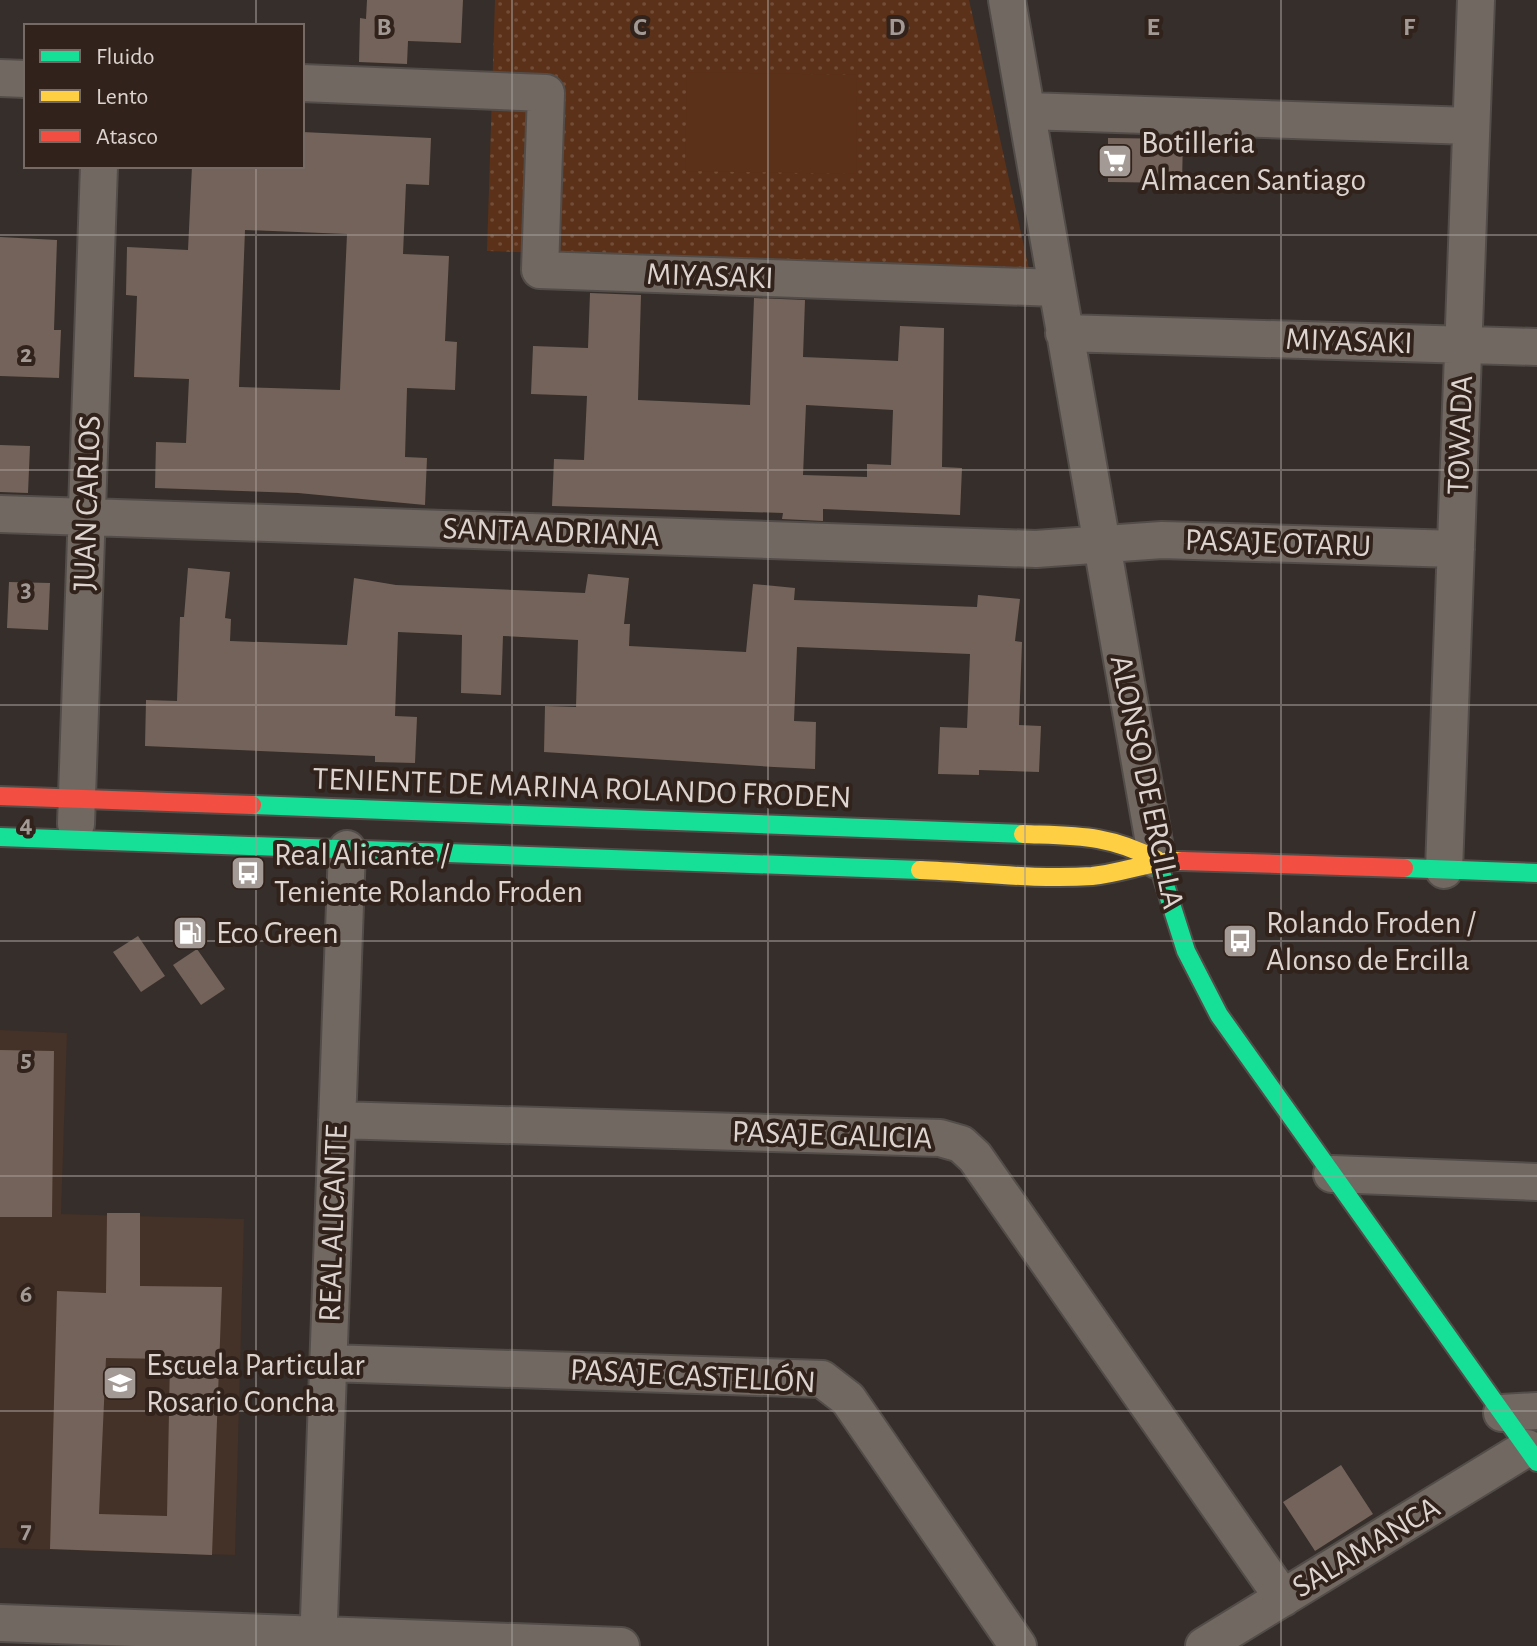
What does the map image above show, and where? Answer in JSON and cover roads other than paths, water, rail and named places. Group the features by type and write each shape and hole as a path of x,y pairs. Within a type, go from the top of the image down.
{"street":[{"name":"ALONSO DE ERCILLA","path":"1007,0 1157,860 1181,937 1201,984 1237,1042 1332,1174 1519,1412 1532,1455"},
{"name":"TOWADA","path":"1444,870 1476,0"},
{"path":"0,78 24,79"},
{"name":"MIYASAKI","path":"304,83 546,93 540,270 1057,288"},
{"path":"1027,111 1471,126"},
{"name":"JUAN CARLOS","path":"75,839 99,168"},
{"name":"MIYASAKI","path":"1064,333 1537,347"},
{"name":"SANTA ADRIANA","path":"0,514 1036,549 1101,544"},
{"name":"PASAJE OTARU","path":"1101,544 1162,540 1456,549"},
{"name":"TENIENTE DE MARINA ROLANDO FRODEN","path":"0,796 1089,836 1125,843 1157,860"},
{"name":"TENIENTE DE MARINA ROLANDO FRODEN","path":"0,837 1090,876 1127,871 1157,860 1537,873"},
{"name":"REAL ALICANTE","path":"318,1640 347,849"},
{"name":"PASAJE GALICIA","path":"337,1120 940,1138 961,1144 975,1157 1283,1598"},
{"path":"1332,1174 1537,1182"},
{"name":"PASAJE CASTELLÓN","path":"328,1363 813,1377 830,1382 848,1399 1018,1646"},
{"name":"SALAMANCA","path":"1204,1646 1532,1455"},
{"path":"0,1623 318,1640 621,1646"}],"place":[{"name":"Botilleria Almacen Santiago","path":"1115,161"},
{"name":"Real Alicante / Teniente Rolando Froden","path":"248,873"},
{"name":"Eco Green","path":"190,933"},
{"name":"Rolando Froden / Alonso de Ercilla","path":"1240,941"},
{"name":"Escuela Particular Rosario Concha","path":"120,1383"}]}
